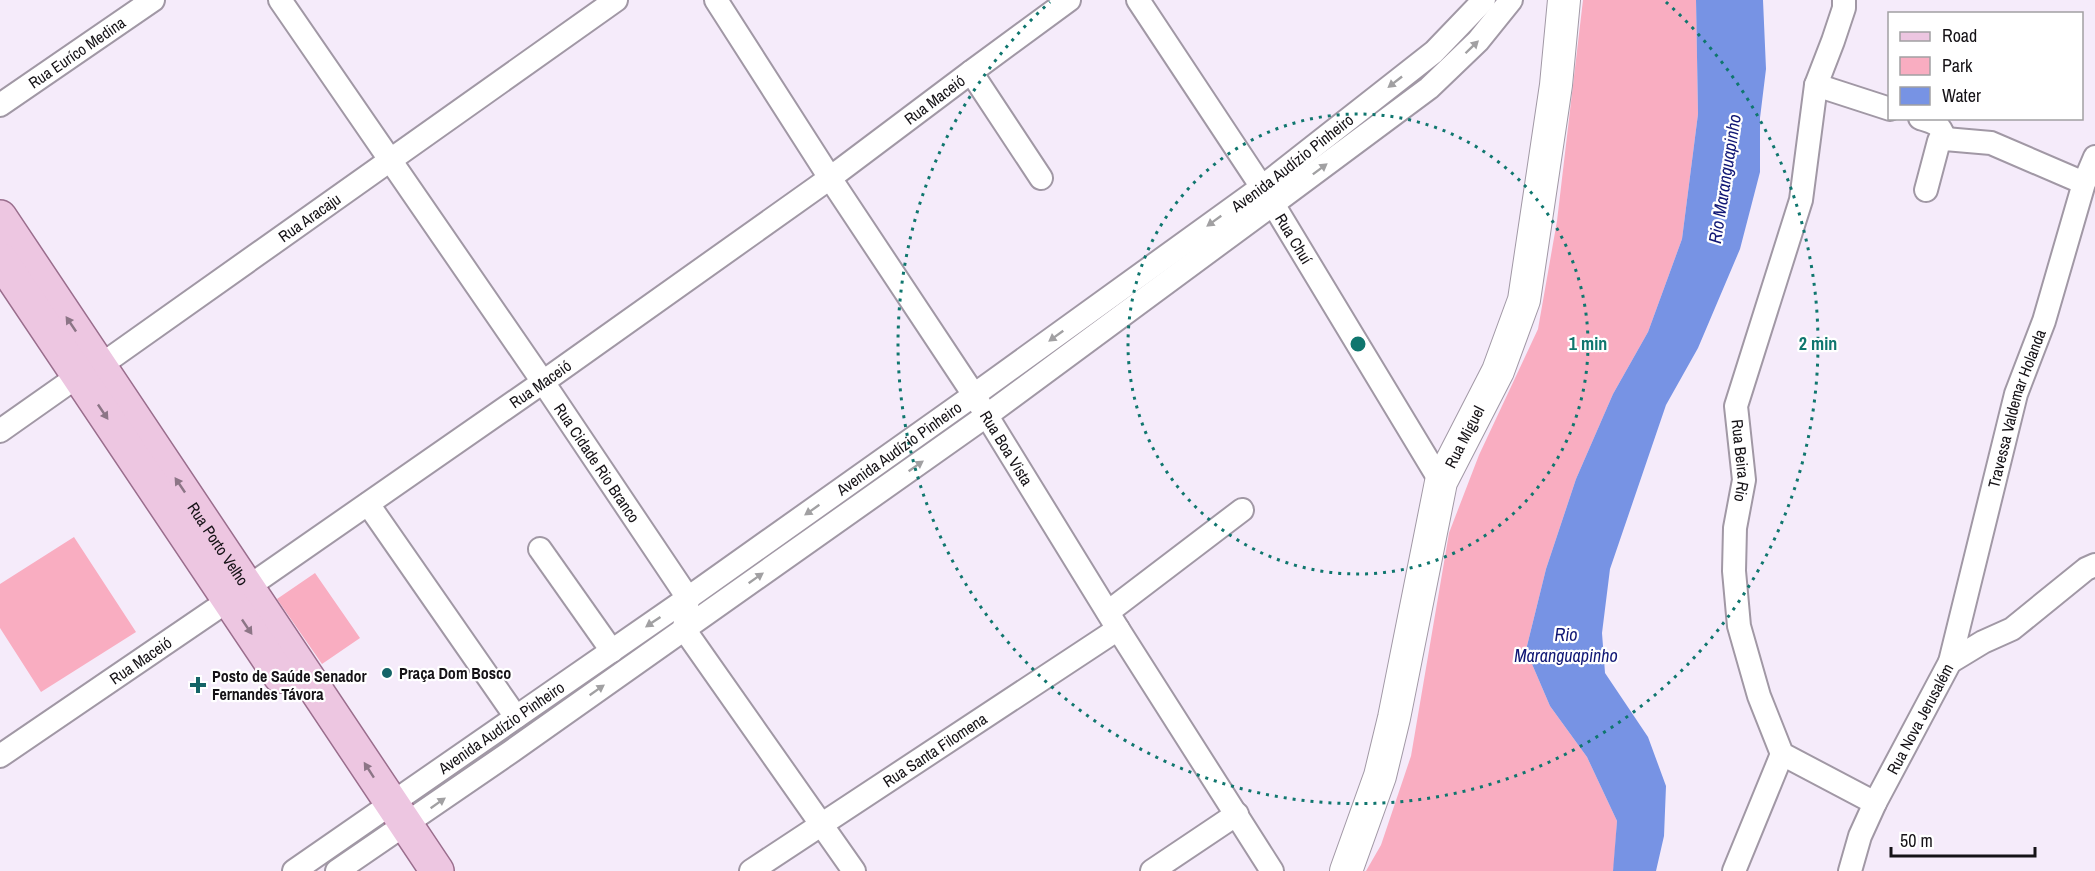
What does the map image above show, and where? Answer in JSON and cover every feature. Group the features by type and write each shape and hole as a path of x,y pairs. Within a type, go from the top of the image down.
{"main road":[{"name":"Rua Miguel","path":"1346,871 1380,776 1394,718 1441,482 1498,371 1524,300 1556,85 1558,2"},
{"name":"Rua Porto Velho","path":"0,217 6,254 89,371 389,821 437,871"},
{"name":"Rua Porto Velho","path":"389,821 410,871"}],"street":[{"name":"Rua Euríco Medina","path":"0,105 153,0"},
{"name":"Rua Cidade Rio Branco","path":"280,0 543,382 688,598"},
{"name":"Rua Aracaju","path":"0,431 89,371 616,0"},
{"name":"Rua Boa Vista","path":"716,0 830,178 974,395 1272,871"},
{"name":"Rua Maceió","path":"0,756 543,382 830,178 1069,0"},
{"name":"Rua Chuí","path":"1138,0 1268,196 1441,482"},
{"name":"Avenida Audízio Pinheiro","path":"294,871 389,821 684,629 986,416 1095,335 1268,196 1434,52 1484,0"},
{"name":"Avenida Audízio Pinheiro","path":"337,871 389,821 516,717 688,598 1083,317 1429,88 1478,41 1511,0"},
{"name":"Rua Beira Rio","path":"1782,754 1759,696 1739,626 1734,572 1735,528 1744,480 1736,406 1801,200 1816,85 1844,8 1844,0"},
{"path":"970,72 1041,178"},
{"path":"1816,85 1888,108"},
{"path":"1925,120 1941,127 1945,139"},
{"path":"1926,190 1939,141 1945,139 1991,143 2084,183"},
{"name":"Travessa Valdemar Holanda","path":"1950,662 2016,394 2044,321 2084,183 2095,157"},
{"path":"1083,317 1095,335"},
{"path":"368,504 516,717"},
{"name":"Rua Santa Filomena","path":"751,871 823,825 1113,620 1242,510"},
{"path":"540,549 612,651"},
{"name":"Rua Nova Jerusalém","path":"1850,871 1854,853 1875,803 1950,662 2012,628 2086,569 2095,565"},
{"path":"688,598 684,629 854,871"},
{"path":"1734,871 1782,754 1875,803"},
{"path":"1152,871 1238,814"}],"green space":[{"path":"1583,0 1696,0 1698,114 1682,239 1648,332 1613,394 1576,479 1546,569 1526,650 1550,706 1587,757 1617,821 1613,871 1366,871 1381,845 1411,756 1449,533 1479,455 1538,329 1557,221"},
{"path":"74,537 136,632 41,692 0,628 0,584"},
{"path":"315,573 360,638 322,664 277,599"}],"water":[{"name":"Rio Maranguapinho","path":"1696,0 1763,0 1766,69 1760,118 1760,172 1740,249 1698,348 1666,405 1610,569 1602,633 1605,673 1648,737 1666,786 1664,836 1656,871 1613,871 1617,821 1587,757 1550,706 1526,650 1546,569 1576,479 1613,394 1648,332 1682,239 1698,114"}],"place":[{"name":"Praça Dom Bosco","path":"387,673"},
{"name":"Posto de Saúde Senador Fernandes Távora","path":"198,685"}]}
